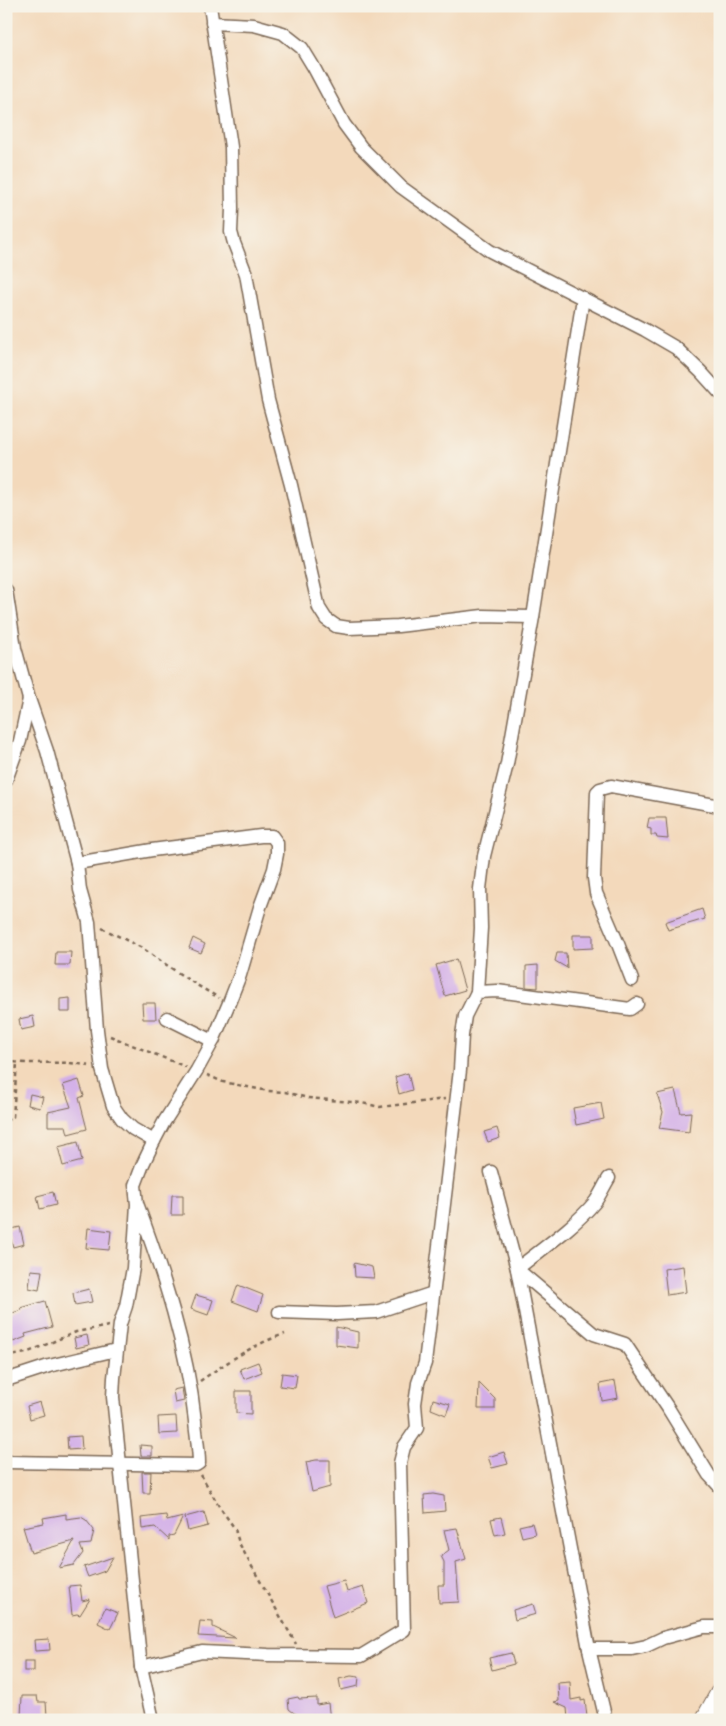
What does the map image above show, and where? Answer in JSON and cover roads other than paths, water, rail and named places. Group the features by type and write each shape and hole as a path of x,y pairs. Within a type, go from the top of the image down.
{"main road":[{"path":"705,1720 720,1693"}],"street":[{"path":"210,6 231,147 231,232 246,274 268,400 291,485 319,608 326,619 336,626 349,628 398,626 483,616 533,617"},
{"path":"212,23 254,24 283,33 302,48 314,66 344,124 361,147 401,187 490,251 645,330 676,348 720,393"},
{"path":"141,1667 202,1652 361,1656 404,1630 400,1463 404,1447 417,1428 415,1404 418,1383 425,1363 462,1035 465,1016 477,992 481,928 480,890 484,856 507,764 533,617 583,298"},
{"path":"6,590 15,648 29,699 47,751 77,863 80,890 89,922 97,1030 102,1069 113,1106 122,1119 133,1129 154,1142"},
{"path":"6,780 20,741 29,699"},
{"path":"632,980 596,893 594,878 598,792 600,789 611,786 720,806"},
{"path":"77,863 173,847 272,836 277,844 274,869 260,906 240,976 229,1003 197,1070 164,1122 143,1164 135,1185 137,1204 129,1293 120,1324 113,1397 141,1667 152,1720"},
{"path":"477,992 496,991 630,1009 637,1004"},
{"path":"167,1018 212,1041"},
{"path":"491,1172 517,1268 589,1649 606,1720"},
{"path":"517,1268 580,1217 595,1201 609,1178"},
{"path":"6,1462 196,1465 199,1463 191,1388 176,1320 158,1260 137,1204"},
{"path":"517,1268 594,1334 626,1344 709,1475 720,1487"},
{"path":"279,1312 337,1314 376,1312 433,1293"},
{"path":"6,1380 49,1366 116,1350"},
{"path":"589,1649 632,1649 696,1629 720,1627"}]}
